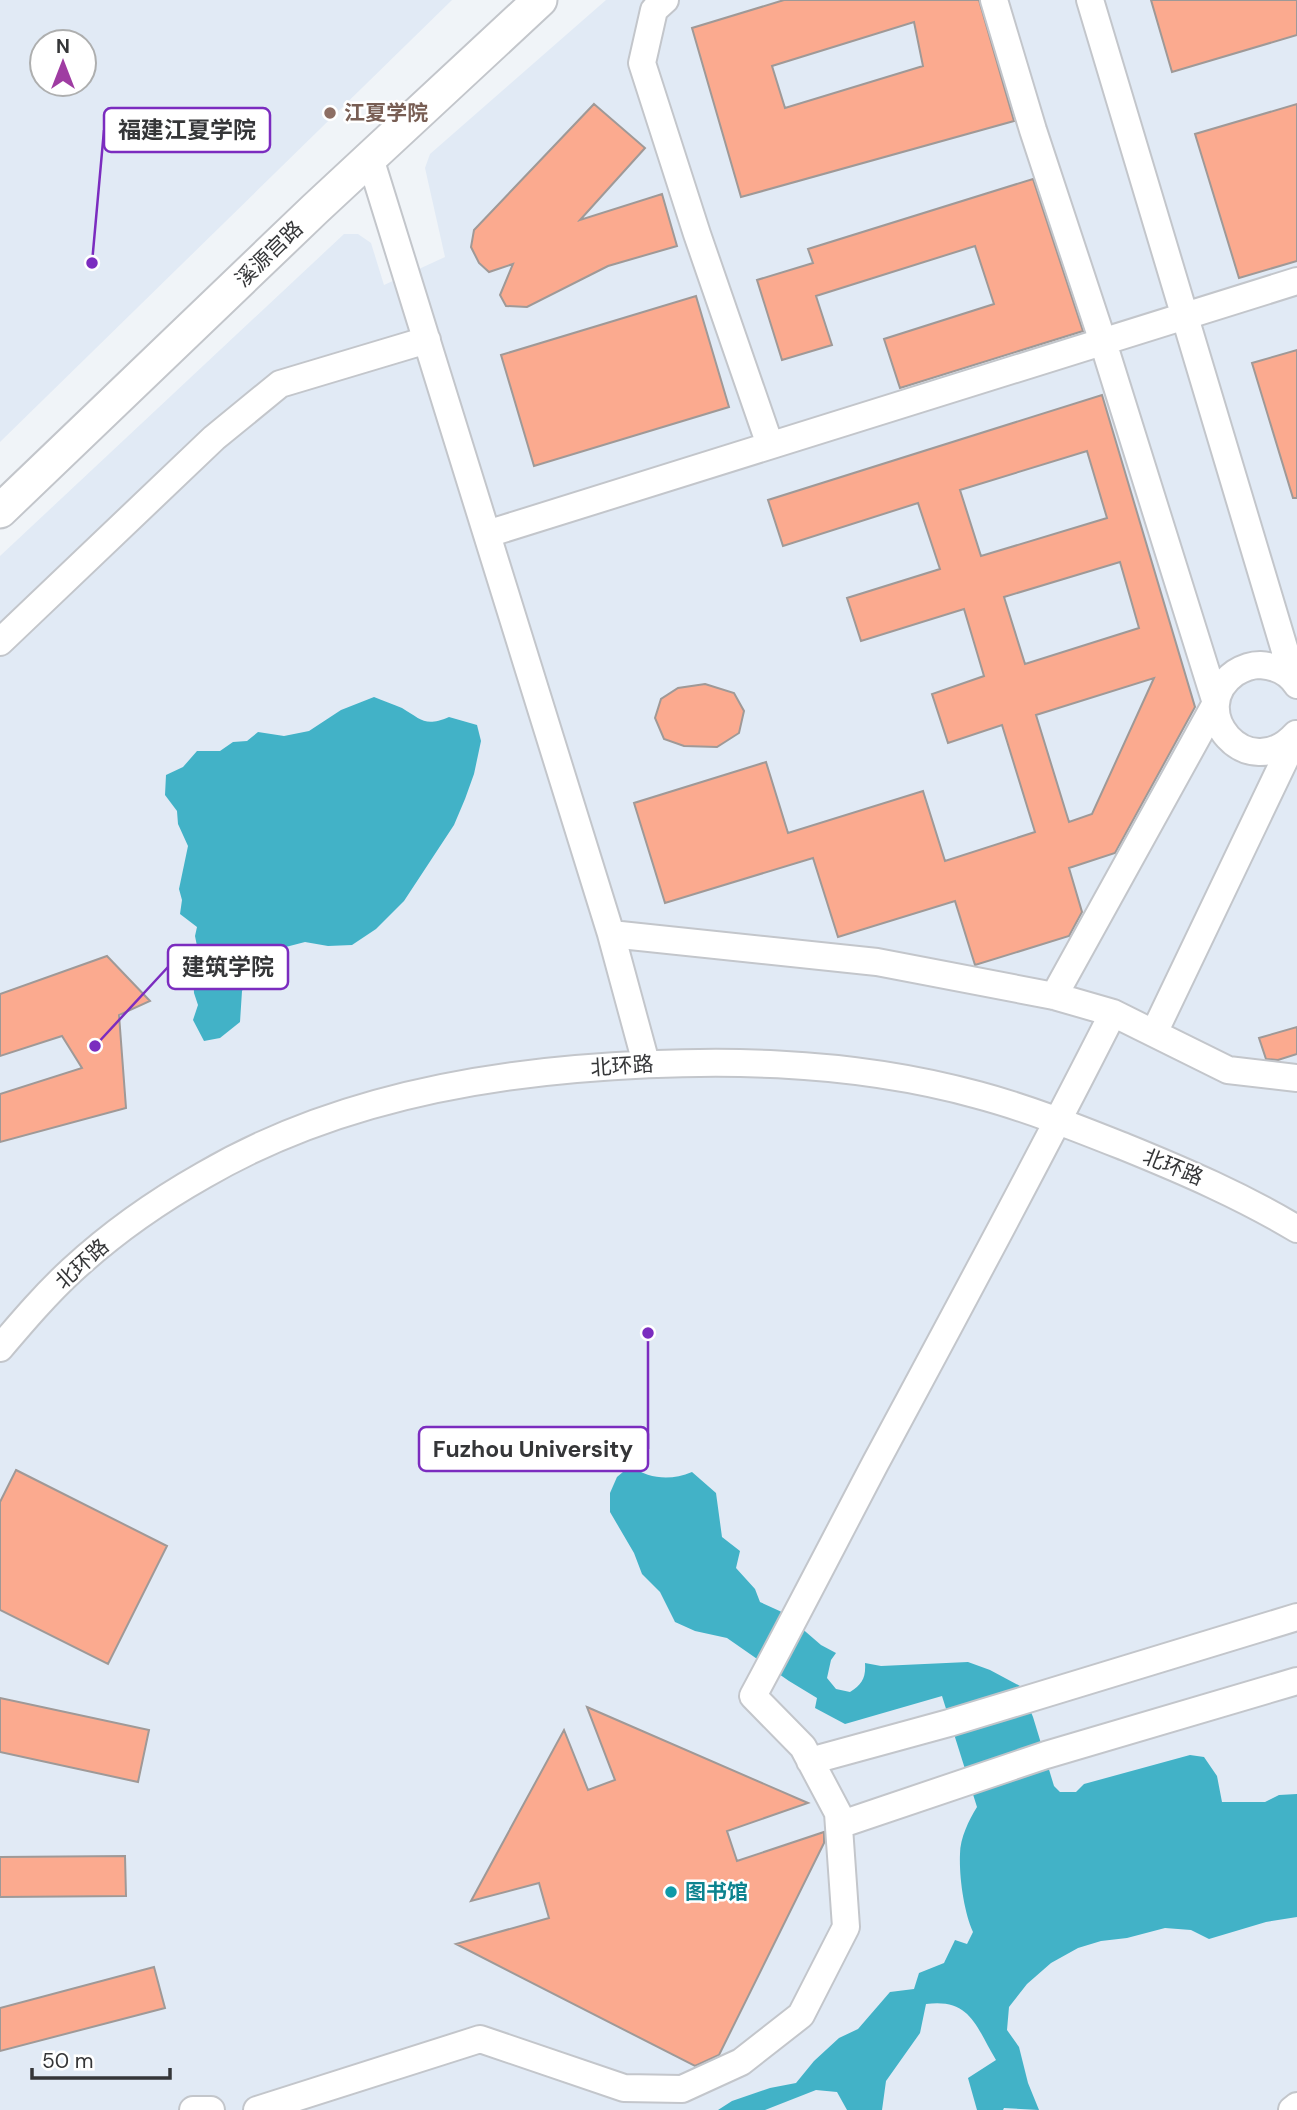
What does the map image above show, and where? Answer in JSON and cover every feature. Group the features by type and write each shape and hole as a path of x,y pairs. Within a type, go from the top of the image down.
{"main road":[{"name":"溪源宫路","path":"0,480 511,0"},
{"name":"溪源宫路","path":"0,511 540,0"}],"street":[{"path":"665,0 654,10 642,63 697,234 770,445"},
{"path":"995,0 1033,130 1103,342 1216,703 1217,718 1222,731 1231,742 1244,750 1258,753 1285,745 1297,733"},
{"path":"1090,0 1296,683"},
{"path":"370,159 611,934 646,1063"},
{"path":"487,534 1297,281"},
{"path":"0,642 214,438 279,384 427,340"},
{"path":"1054,996 1229,678 1241,669 1255,665 1277,669 1296,683"},
{"path":"1154,1033 1297,733"},
{"path":"611,934 877,962 1054,996 1113,1013 1228,1070 1297,1078"},
{"path":"257,2110 480,2039 624,2088 682,2089 741,2062 801,2015 846,1927 838,1813 803,1747 753,1696 1058,1122 1113,1013"},
{"name":"北环路","path":"0,1348 72,1270 113,1236 205,1174 255,1148 307,1126 359,1109 468,1082 522,1074 646,1063 756,1063 922,1082 977,1095 1058,1122 1213,1183 1297,1229"},
{"path":"810,1761 949,1723 1297,1617"},
{"path":"839,1825 1046,1755 1297,1681"},
{"path":"1292,2110 1297,2106"},
{"path":"192,2110 211,2110"}],"shaded area":[{"path":"0,0 452,0 0,442"},
{"path":"606,0 1297,0 1297,2110 0,2110 0,556 344,234 358,234 371,243 384,285 445,257 425,168 430,154"}],"water":[{"path":"374,697 402,708 424,721 434,722 449,717 477,725 481,741 474,774 454,825 404,901 376,929 352,945 328,946 305,942 278,949 259,961 242,991 240,1022 220,1038 204,1041 193,1020 198,1005 193,975 199,956 195,936 197,927 180,914 182,900 179,889 188,846 178,824 177,811 165,795 166,775 183,767 197,751 220,751 233,742 247,741 258,732 284,736 309,731 341,710"},
{"path":"630,1466 645,1474 660,1477 676,1477 692,1472 716,1493 722,1537 740,1551 736,1568 755,1589 760,1602 784,1613 821,1645 836,1653 831,1660 827,1678 836,1689 850,1692 858,1686 864,1677 865,1663 881,1666 968,1662 1020,1686 1033,1717 1054,1786 1060,1792 1076,1792 1084,1784 1190,1755 1204,1757 1217,1776 1222,1802 1265,1802 1279,1795 1297,1794 1297,1917 1266,1922 1209,1939 1191,1930 1165,1928 1078,1948 1051,1963 1027,1984 1009,2007 1007,2030 1019,2047 1028,2083 1039,2110 977,2110 968,2078 996,2060 970,2017 963,2010 941,2003 926,2004 920,2033 886,2081 882,2110 847,2110 837,2092 816,2090 765,2110 718,2110 732,2101 770,2088 796,2083 814,2061 839,2038 858,2029 890,1992 914,1989 919,1973 944,1963 955,1940 967,1944 973,1932 963,1894 960,1848 965,1829 977,1807 942,1696 845,1724 815,1708 817,1698 727,1638 695,1631 675,1622 660,1592 642,1574 634,1553 610,1512 610,1493 617,1477"}],"building":[{"path":"784,0 979,0 1014,121 741,197 692,28","holes":["914,22 923,66 785,108 772,66"]},
{"path":"1151,0 1297,0 1297,35 1172,72"},
{"path":"594,104 645,148 580,220 662,194 677,246 608,266 527,307 506,306 500,295 513,264 489,272 479,263 471,247 474,230"},
{"path":"1297,104 1297,261 1239,278 1195,134"},
{"path":"1033,179 1083,331 900,388 884,339 994,304 975,246 816,296 832,345 782,360 757,280 813,263 808,249"},
{"path":"696,296 729,407 534,466 501,355"},
{"path":"1297,350 1297,498 1293,498 1252,363"},
{"path":"1102,395 1195,707 1115,853 1069,868 1082,912 1069,936 975,965 955,901 838,937 813,858 665,903 634,803 766,762 788,833 923,791 945,861 1035,832 1002,725 948,743 932,694 984,676 964,609 861,641 847,598 940,569 918,503 783,546 768,500","holes":["1087,451 1107,518 981,556 960,490","1120,562 1139,628 1025,664 1004,597","1154,678 1092,814 1069,822 1036,715"]},
{"path":"705,684 734,693 744,711 739,733 717,747 684,746 664,739 655,718 661,699 678,688"},
{"path":"107,956 150,1001 119,1015 126,1108 0,1142 0,1094 82,1068 62,1036 0,1056 0,994"},
{"path":"1297,1027 1297,1054 1278,1060 1266,1059 1259,1038"},
{"path":"16,1470 167,1546 108,1664 0,1610 0,1502"},
{"path":"0,1698 149,1730 138,1782 0,1752"},
{"name":"图书馆","path":"587,1707 808,1803 727,1831 737,1861 824,1832 824,1843 719,2055 695,2066 456,1944 549,1918 539,1883 471,1901 564,1730 588,1790 615,1780"},
{"path":"125,1856 126,1896 0,1897 0,1857"},
{"path":"154,1967 165,2008 0,2051 0,2008"}],"place":[{"name":"江夏学院","path":"330,113"},
{"name":"福建江夏学院","path":"92,263"},
{"name":"建筑学院","path":"95,1046"},
{"name":"Fuzhou University","path":"648,1333"},
{"name":"图书馆","path":"671,1892"}]}
